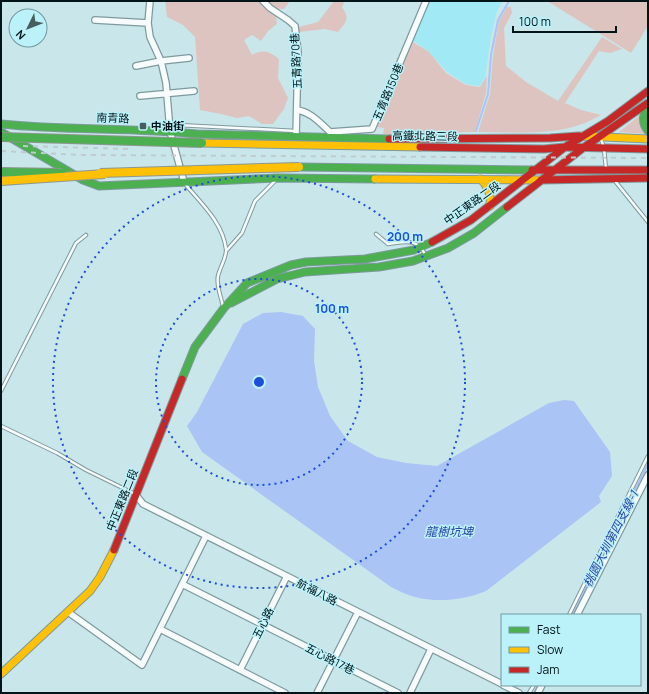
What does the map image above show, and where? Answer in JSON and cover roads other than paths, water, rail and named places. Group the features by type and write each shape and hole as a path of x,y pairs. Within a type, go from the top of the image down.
{"main road":[{"name":"中正東路二段","path":"2,672 93,588 102,575 112,556 195,347 224,308 247,283 290,265 306,262 365,258 414,250 422,247 466,224 565,147 608,121 648,91"},
{"name":"中正東路二段","path":"224,308 277,279 305,272 379,267 413,261 448,248 474,233 583,148 648,104"},
{"path":"648,104 643,115 643,123 648,131"},
{"name":"南青路","path":"5,124 37,127 170,131 197,134 296,134"},
{"path":"5,124 1,134 83,180 99,186 278,178 524,180 648,178"},
{"path":"173,144 186,133"},
{"name":"南青路","path":"1,134 202,143"},
{"name":"高鐵北路三段","path":"296,134 369,139 550,138 582,136 648,139"},
{"name":"高鐵北路三段","path":"202,143 544,149 565,147 648,149"},
{"path":"1,181 105,174 299,167 606,171 648,170"},
{"path":"1,172 105,174"},
{"path":"480,179 485,183 491,194 490,206"}],"street":[{"path":"150,1 148,23 150,36 161,61 168,93 170,131 184,182"},
{"name":"五青路70巷","path":"263,1 270,8 295,26 298,52 296,134"},
{"name":"五青路150巷","path":"297,110 304,111 315,118 330,132 372,129 426,1"},
{"path":"95,20 148,23"},
{"path":"136,66 161,61 189,58"},
{"path":"140,96 194,91"},
{"path":"578,614 648,474"},
{"name":"航福八路","path":"136,495 143,504 501,684"},
{"path":"68,612 142,664 206,536"},
{"name":"五心路","path":"240,670 286,576"},
{"name":"五心路17巷","path":"182,584 398,693"},
{"path":"318,693 358,612"},
{"path":"160,629 285,693"},
{"path":"410,693 431,649"},
{"name":"航福八路","path":"505,686 519,693"}],"lane":[{"path":"170,131 178,125 296,134"},
{"path":"369,139 372,129"},
{"path":"600,137 604,148 606,171 648,222"},
{"path":"224,308 219,292 218,277 226,250 242,233 255,201 278,178"},
{"path":"184,182 211,215 220,230 226,250"},
{"path":"376,234 388,244 410,241 422,247 426,256"},
{"path":"1,390 76,243 86,235"},
{"path":"1,426 57,453 86,470 136,495"},
{"path":"569,614 648,456"}],"water":[{"name":"龍樹坑埤","path":"281,312 303,316 315,329 314,361 318,387 330,416 348,441 377,457 406,463 437,466 549,403 564,400 574,401 610,452 612,476 599,496 601,502 486,591 469,597 451,600 433,600 412,596 391,587 202,452 187,426 197,412 243,324 263,313"}],"waterway":[{"path":"476,131 488,94 491,55 498,20 509,1"},
{"name":"桃園大圳第四支線-1","path":"573,614 648,464"},
{"name":"桃園大圳第四支線-1","path":"534,693 538,686"}],"railway":[{"path":"23,146 131,149"},
{"path":"1,151 83,155 648,158"}],"place":[{"name":"中油街","path":"143,126"}]}
